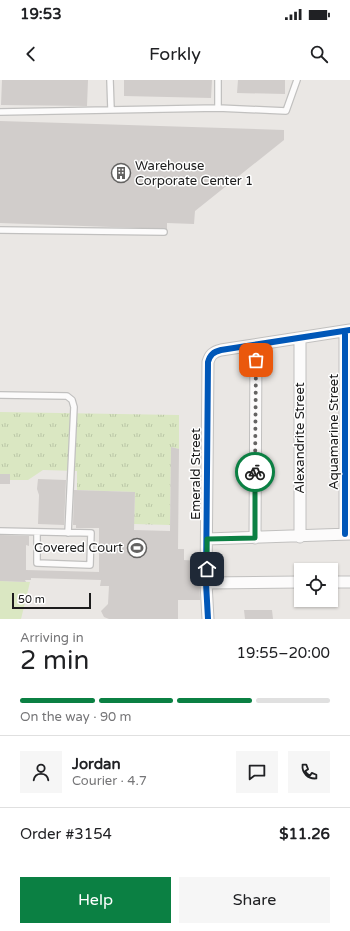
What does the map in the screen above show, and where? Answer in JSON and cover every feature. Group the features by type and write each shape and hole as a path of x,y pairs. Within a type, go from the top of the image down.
{"street":[{"path":"255,538 256,345 348,330"},
{"name":"Aquamarine Street","path":"348,330 348,534"},
{"name":"Alexandrite Street","path":"300,338 300,537"},
{"name":"Emerald Street","path":"208,619 206,583 208,362 212,354 221,350 256,345"},
{"path":"207,539 300,537 348,534"},
{"path":"206,583 294,582"},
{"path":"338,582 350,582"}],"lane":[{"path":"110,80 111,109"},
{"path":"218,80 218,108"},
{"path":"0,112 218,108 286,111 297,80"},
{"path":"0,230 164,232"},
{"path":"0,395 67,396 72,400 74,407 68,533"},
{"path":"0,531 37,532 68,533 91,534 90,565 37,563 37,532"}],"green space":[{"path":"0,412 179,415 179,449 171,447 170,525 134,524 135,492 77,490 77,471 43,470 28,480 0,480"},
{"path":"0,581 30,582 21,619 0,619"}],"building":[{"path":"2,80 88,80 87,106 1,105"},
{"path":"124,80 212,80 211,98 124,96"},
{"path":"238,80 285,80 285,94 237,93"},
{"name":"Warehouse Corporate Center 1","path":"0,121 284,130 284,140 195,211 194,224 167,223 167,229 0,223"},
{"path":"171,447 179,449 178,549 184,549 184,560 199,561 200,600 178,600 178,619 109,619 104,617 101,611 108,604 109,586 100,586 101,580 31,578 31,580 25,580 26,582 0,581 0,535 29,536 29,546 26,545 26,570 99,572 99,528 76,528 76,525 73,525 74,490 135,492 134,530 170,531"},
{"path":"0,474 10,474 10,484 0,484"},
{"path":"38,479 66,480 64,525 38,524"},
{"path":"244,610 272,610 273,619 245,619"}],"cycle path":[{"path":"208,619 206,583 208,362 210,357 212,354 221,350 350,330"},
{"path":"345,331 345,534"}],"way so far":[{"path":"255,472 256,360"}],"place":[{"name":"Warehouse Corporate Center 1","path":"121,173"},
{"name":"Covered Court","path":"137,548"}],"route":[{"path":"207,569 207,539 255,538 255,472"}]}
